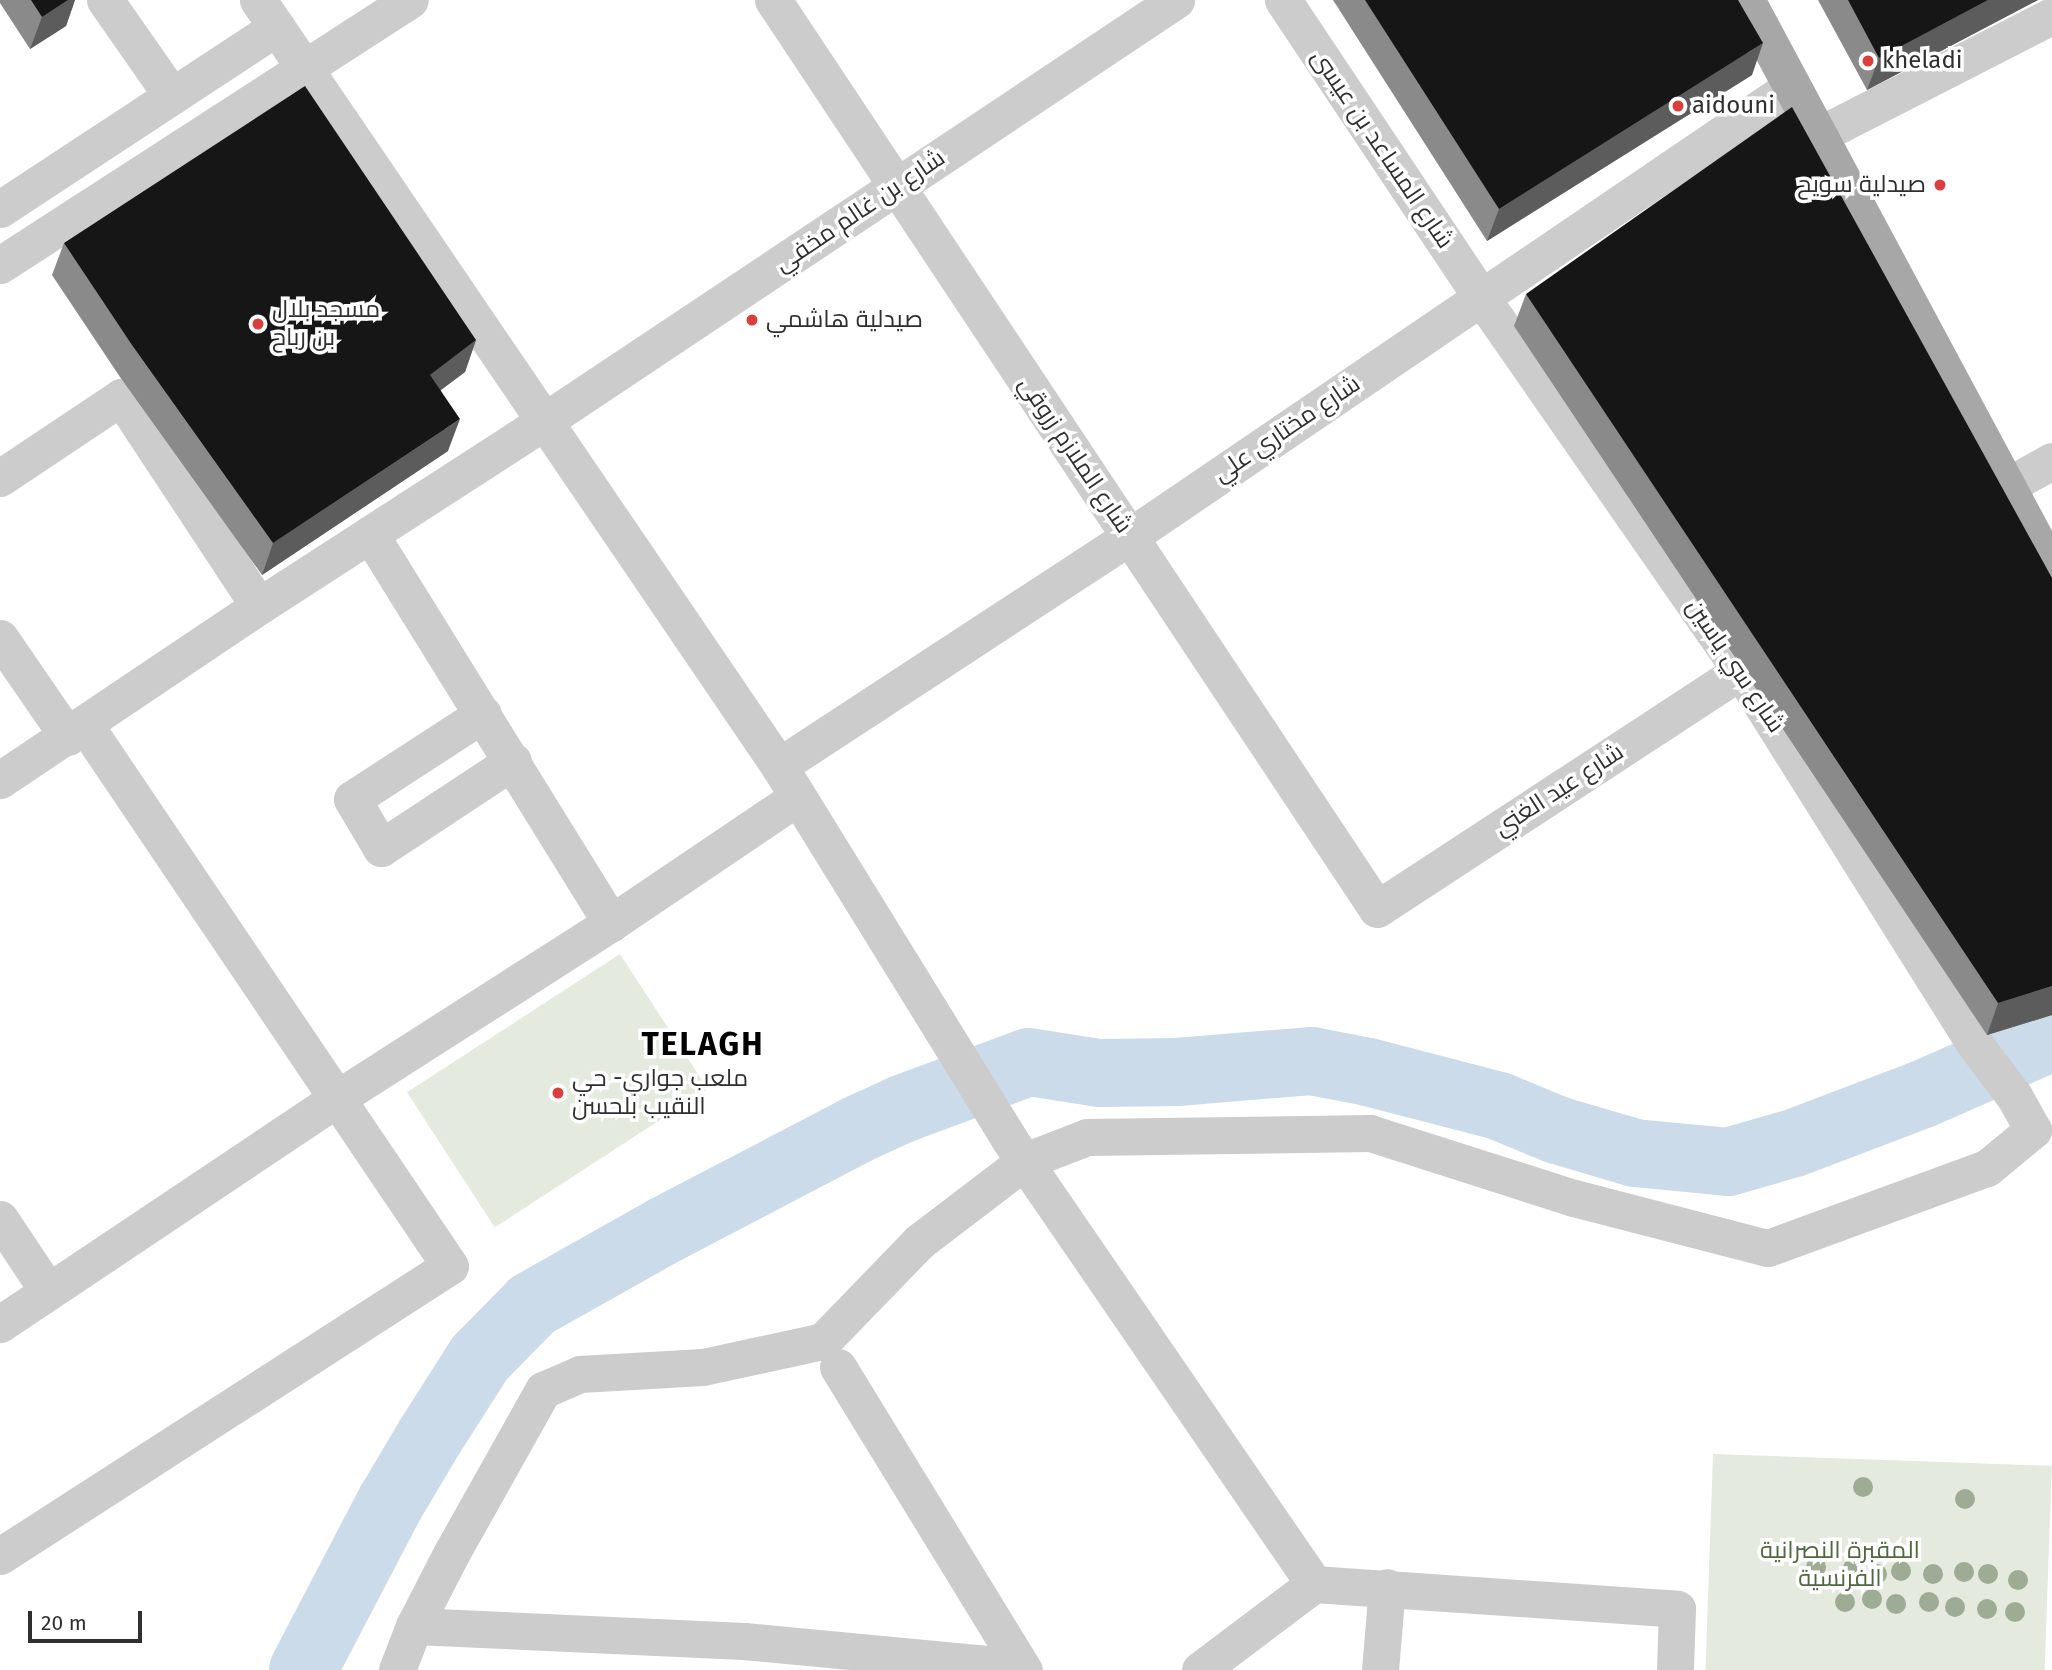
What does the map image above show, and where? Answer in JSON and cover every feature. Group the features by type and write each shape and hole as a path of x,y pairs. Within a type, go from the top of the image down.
{"main road":[{"path":"1746,0 2052,571"}],"street":[{"path":"105,0 172,96"},
{"path":"0,265 410,0"},
{"name":"شارع الملازم زروقي","path":"773,0 1377,909"},
{"name":"شارع بن غالم مخفي","path":"0,780 1176,0"},
{"name":"شارع المساعد بن عيسى","path":"1283,0 1481,297"},
{"path":"0,209 172,96 268,14 779,766 959,1061 1017,1150 1314,1584"},
{"path":"1817,136 2052,16"},
{"name":"شارع مختاري علي","path":"779,766 1129,537 1791,86"},
{"name":"شارع سي ياسين","path":"1481,297 1741,671 1975,1043 2014,1096 2042,1121"},
{"path":"0,478 121,397 259,606"},
{"path":"2007,486 2052,461"},
{"path":"370,534 611,923"},
{"path":"0,638 76,731 339,1097 450,1266 0,1556"},
{"name":"شارع عيد الغني","path":"1377,909 1741,671"},
{"path":"483,714 352,799 381,848 513,761"},
{"path":"0,1324 339,1097 611,923 798,797"},
{"path":"397,1670 414,1626 543,1390 580,1374 703,1367 823,1341 920,1241 1017,1150 1087,1137 1370,1133 1574,1198 1768,1248 1987,1168 2042,1121"},
{"path":"0,1219 48,1291"},
{"path":"838,1367 1022,1669"},
{"path":"1200,1670 1314,1584 1677,1609 1675,1670"},
{"path":"1380,1670 1388,1587"},
{"path":"414,1626 743,1656 1022,1669"}],"green space":[{"name":"ملعب جواري- حي النقيب بلحسن","path":"620,954 708,1089 495,1227 407,1092"},
{"name":"المقبرة النصرانية الفرنسية","path":"1713,1454 2052,1466 2045,1670 1705,1670"}],"building":[{"path":"31,0 68,0 42,17"},
{"path":"1365,0 1738,0 1763,43 1499,209"},
{"path":"1848,0 1988,0 1879,58"},
{"name":"مسجد بلال بن رباح","path":"305,86 476,340 430,375 460,419 273,543 132,345 64,243"},
{"path":"1792,107 2052,578 2052,986 1998,1003 1526,294"}],"waterway":[{"path":"303,1670 391,1502 429,1438 480,1358 532,1305 667,1229 856,1130 902,1109 1029,1062 1099,1073 1177,1072 1311,1061 1368,1072 1499,1106 1557,1130 1635,1153 1728,1162 1794,1143 1923,1094 2052,1037"}],"place":[{"name":"kheladi","path":"1868,61"},
{"name":"aidouni","path":"1678,106"},
{"name":"صيدلية سويح","path":"1940,185"},
{"name":"صيدلية هاشمي","path":"752,320"},
{"name":"مسجد بلال بن رباح","path":"258,324"},
{"name":"ملعب جواري- حي النقيب بلحسن","path":"558,1093"}],"district":[{"name":"TELAGH","path":"703,1044"}]}
